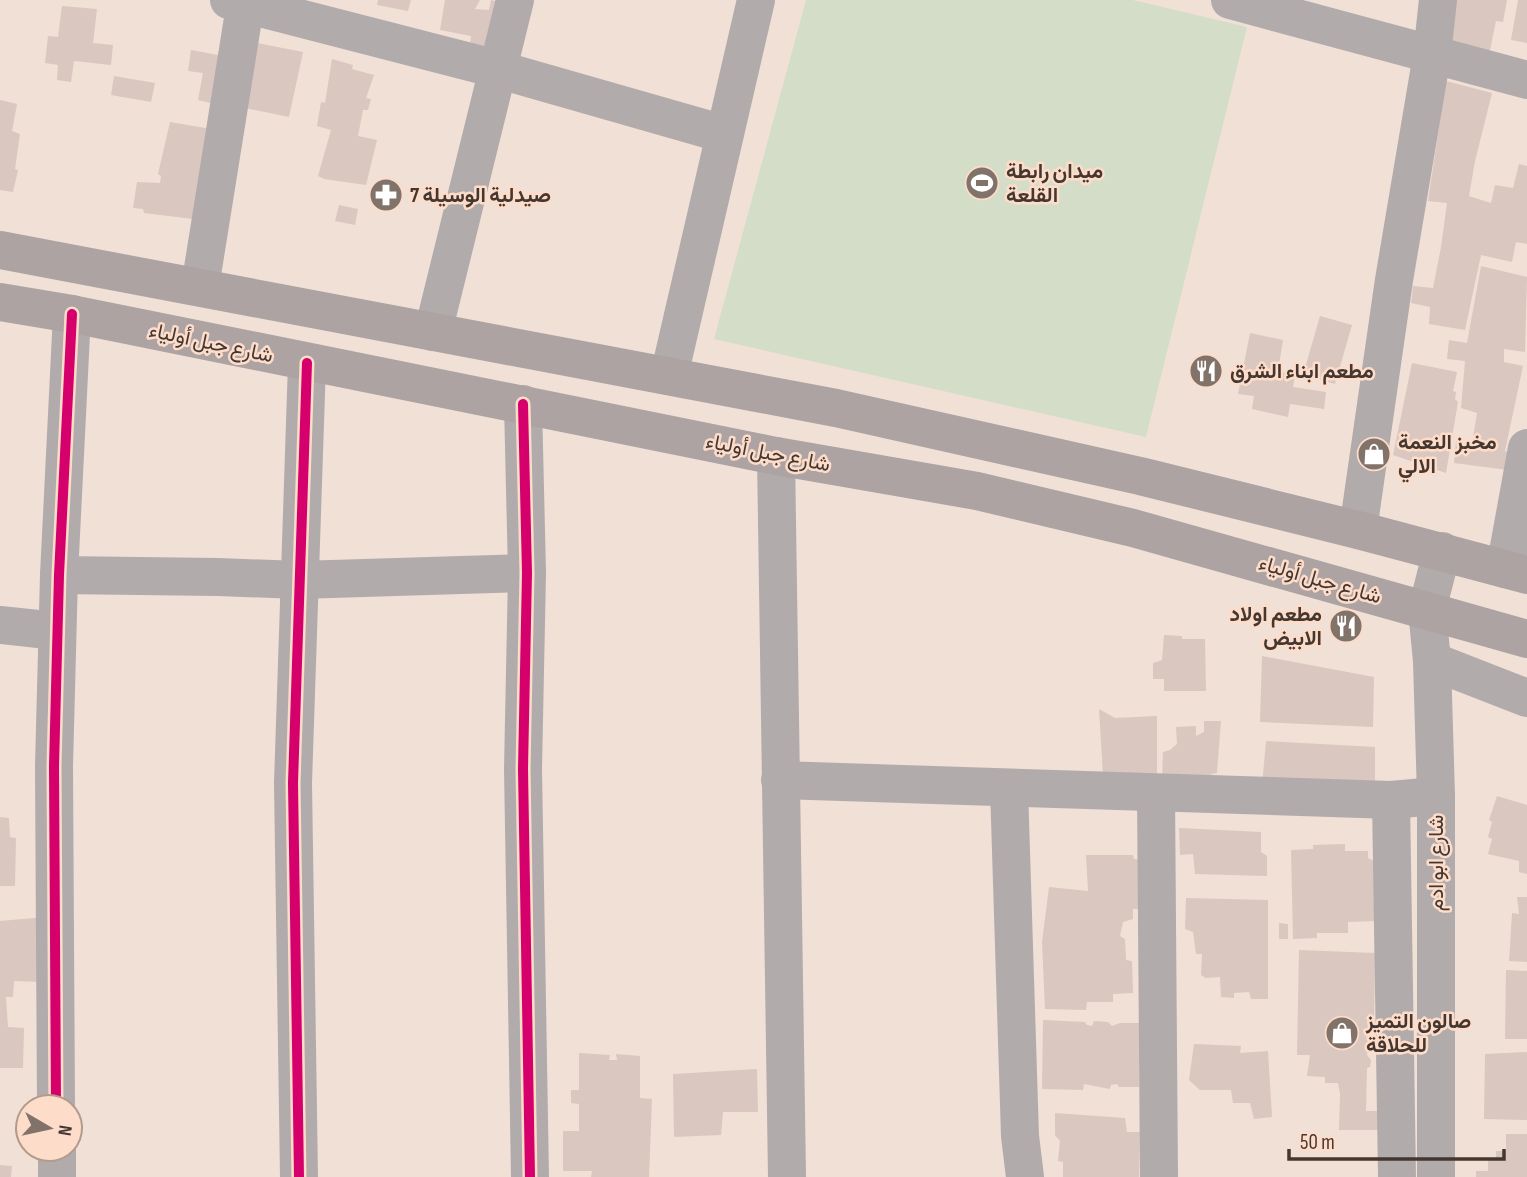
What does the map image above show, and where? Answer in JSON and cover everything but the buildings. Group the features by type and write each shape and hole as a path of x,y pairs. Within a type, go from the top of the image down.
{"main road":[{"path":"0,250 836,408 1140,475 1516,572"},
{"name":"شارع جبل أولياء","path":"0,302 72,314 776,456 977,491 1120,524 1527,639"}],"street":[{"path":"433,332 514,0"},
{"path":"669,376 756,0"},
{"path":"1230,0 1527,80"},
{"path":"1358,530 1394,280 1432,55 1438,0"},
{"path":"200,287 240,1 497,69 724,134"},
{"path":"56,1093 54,766 59,575 72,314"},
{"path":"299,1177 293,783 307,363"},
{"path":"523,404 527,573 523,769 530,1177"},
{"path":"1516,572 1527,448"},
{"path":"776,456 787,1177"},
{"name":"شارع ابو ادم","path":"1436,1177 1436,796 1432,661 1427,610 1441,551"},
{"path":"59,575 299,580 527,573"},
{"path":"0,625 57,631"},
{"path":"1432,661 1527,698"},
{"path":"780,780 1391,800 1436,796"},
{"path":"1009,788 1020,1136 1025,1177"},
{"path":"1156,793 1159,1177"},
{"path":"1391,800 1397,1177"}],"green space":[{"name":"ميدان رابطة القلعة","path":"806,0 1133,0 1247,27 1146,437 714,339"}],"cycle path":[{"path":"56,1093 54,766 59,575 72,314"},
{"path":"299,1177 293,783 307,363"},
{"path":"523,404 527,573 523,769 530,1177"}],"place":[{"name":"ميدان رابطة القلعة","path":"982,183"},
{"name":"صيدلية الوسيلة 7","path":"386,195"},
{"name":"مطعم ابناء الشرق","path":"1206,371"},
{"name":"مخبز النعمة الالي","path":"1374,454"},
{"name":"مطعم اولاد الابيض","path":"1346,626"},
{"name":"صالون التميز للحلاقة","path":"1342,1033"}]}
